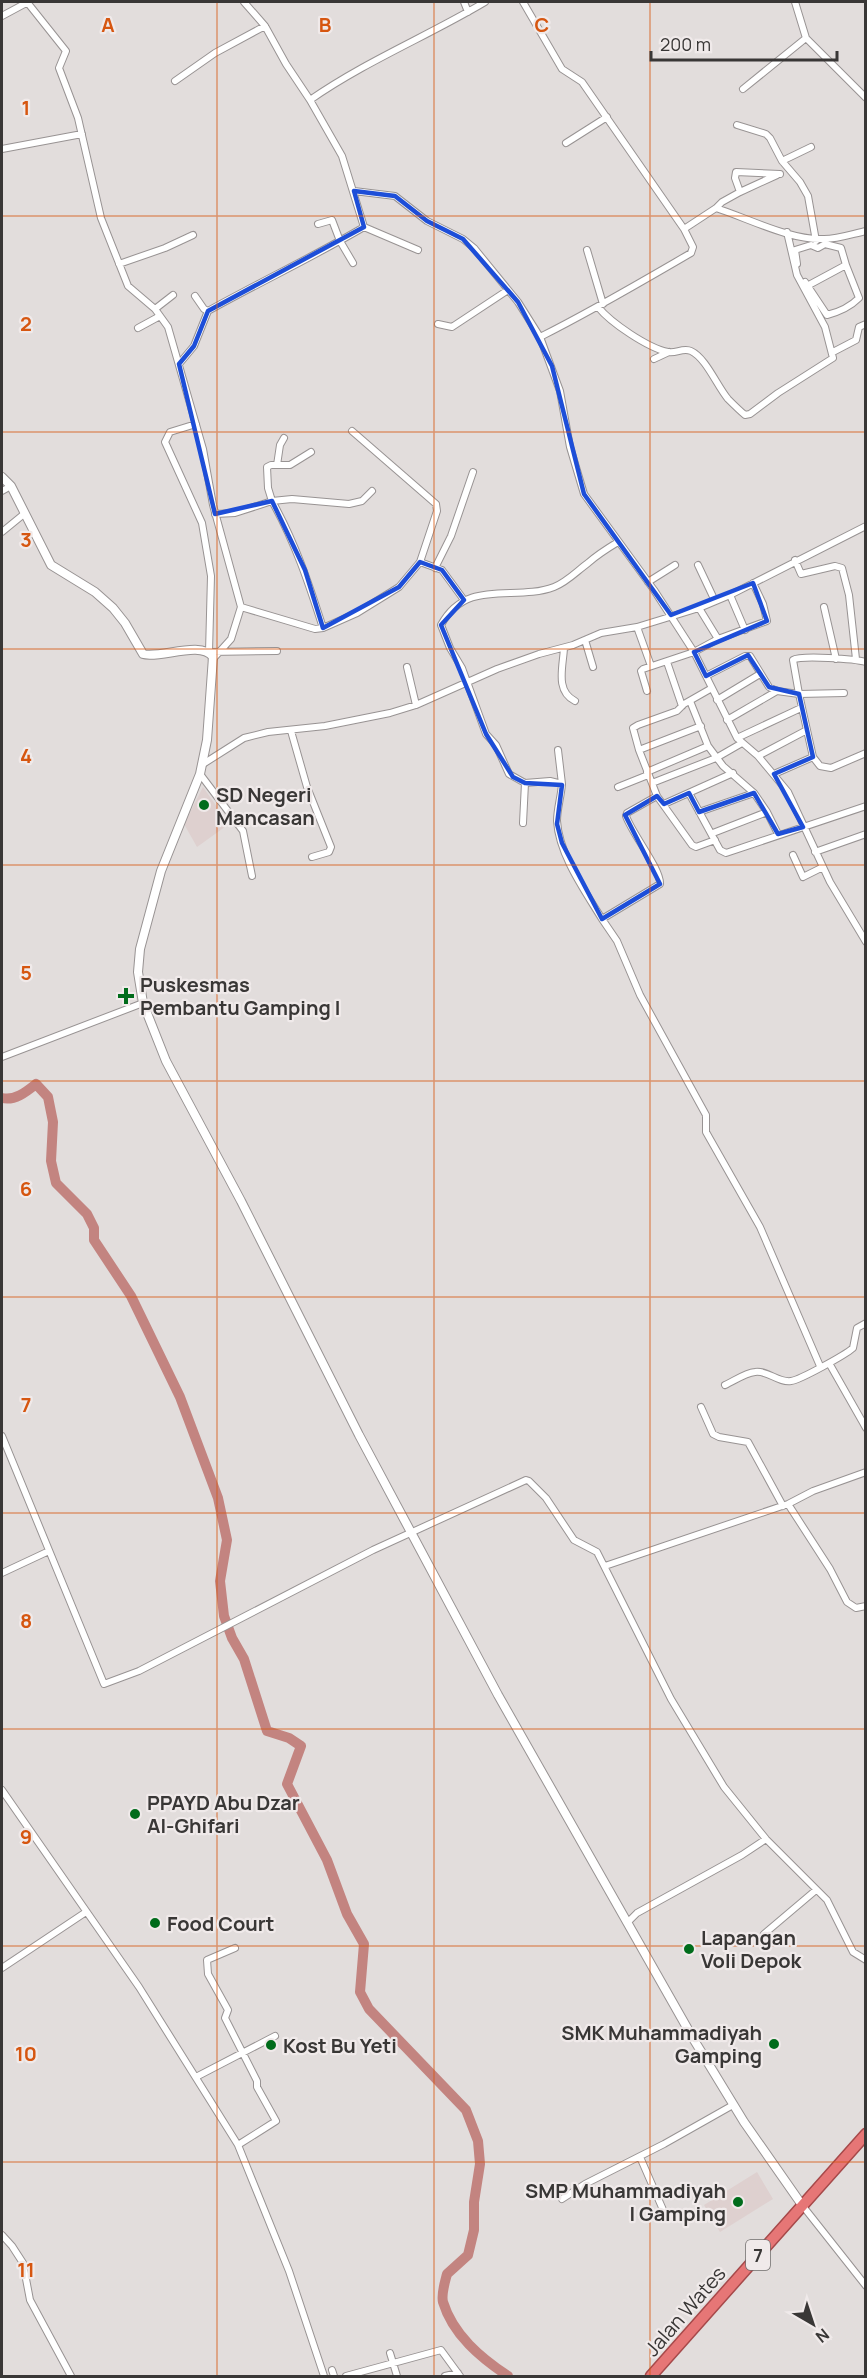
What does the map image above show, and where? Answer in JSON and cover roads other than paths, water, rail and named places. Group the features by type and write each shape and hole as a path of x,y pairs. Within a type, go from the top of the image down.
{"highway":[{"name":"Jalan Wates","path":"651,2376 866,2134"}],"street":[{"path":"2,16 28,2 66,51 59,66 78,118 101,218 131,291 155,309 168,327 203,449 215,514 241,607 231,639 220,651 211,656 186,651 142,654 125,623 113,608 95,592 51,565 11,486 2,477"},
{"path":"244,2 265,26 342,156 364,227"},
{"path":"464,2 468,12"},
{"path":"310,100 373,60 485,2"},
{"path":"523,2 562,69 582,82 684,229 693,247 691,253 601,306 540,337"},
{"path":"795,2 806,38 866,98"},
{"path":"175,81 215,53 265,26"},
{"path":"743,89 806,38"},
{"path":"566,143 607,117"},
{"path":"737,124 766,134 782,162 808,196 814,243"},
{"path":"2,149 82,134"},
{"path":"782,162 811,147"},
{"path":"684,229 727,199 789,171"},
{"path":"740,192 735,178 736,172 780,174"},
{"path":"354,191 395,196 427,221 463,239 474,248 508,290 540,337 560,391 570,447 584,494 671,615 694,652 727,720 740,741 758,756 788,792 815,852 853,924 866,942"},
{"path":"716,208 814,243"},
{"path":"318,224 332,220 340,241 353,263"},
{"path":"179,364 194,346 208,311 364,227"},
{"path":"364,227 418,250"},
{"path":"826,242 839,247 859,298 845,309 827,315 798,269 795,250 814,243 866,231"},
{"path":"654,359 669,352 685,349 698,356 728,398 745,415 750,414 792,383 830,361 833,358 833,352 825,327 797,275 787,232"},
{"path":"119,264 165,248 193,235"},
{"path":"587,250 601,306 616,325 669,352"},
{"path":"807,286 846,265"},
{"path":"438,324 452,327 508,290"},
{"path":"155,309 173,295"},
{"path":"195,296 208,311"},
{"path":"138,328 160,316"},
{"path":"833,352 856,340 859,327 866,324"},
{"path":"196,424 170,432 165,442 202,523 211,576 211,656 207,740 200,774 161,871 140,949 138,972 143,1004 166,1061 498,1695 627,1923 734,2105 802,2205 866,2286"},
{"path":"241,607 307,628 323,628 357,613 399,587 420,562 437,511 436,504 352,431"},
{"path":"277,465 280,445 284,438"},
{"path":"311,452 290,465 267,467 267,488 305,570 323,628"},
{"path":"435,568 451,536 473,472"},
{"path":"2,491 11,486"},
{"path":"215,514 236,513 272,501 292,499 349,504 362,501 372,491"},
{"path":"2,532 24,514"},
{"path":"202,764 244,738 268,732 325,726 390,713 416,705 497,669 564,648 601,633 637,627 699,608 866,526"},
{"path":"562,784 549,781 525,783 509,774 496,745 486,734 458,659 450,648 441,625 464,600 482,595 542,590 556,586 618,542"},
{"path":"795,560 801,574 837,566 844,571 856,659"},
{"path":"420,562 442,570 464,600"},
{"path":"648,582 675,565"},
{"path":"698,566 715,601"},
{"path":"647,691 641,671 694,652 718,639 765,623 768,619 753,583"},
{"path":"730,594 745,630"},
{"path":"824,607 836,659"},
{"path":"699,608 718,639"},
{"path":"637,627 651,666"},
{"path":"585,640 593,668"},
{"path":"564,648 562,688 568,697 575,701"},
{"path":"220,651 277,651"},
{"path":"706,676 748,655 769,687 777,691 799,694 844,693"},
{"path":"866,662 856,659 803,657 793,660 801,708 813,757 820,766 831,768 866,753"},
{"path":"667,662 682,706"},
{"path":"407,667 416,705"},
{"path":"717,700 760,674"},
{"path":"712,688 677,711 638,724 633,728 657,796 694,847 767,812"},
{"path":"727,720 777,691"},
{"path":"690,701 708,746 716,758 754,793 778,834"},
{"path":"652,783 716,758 740,741 801,708"},
{"path":"639,750 700,726"},
{"path":"291,730 307,787 331,847 328,852 312,857"},
{"path":"758,756 807,730"},
{"path":"618,787 708,746"},
{"path":"558,750 562,784 557,824 562,843 575,872 617,941 640,995 706,1115 706,1132 760,1227 820,1366"},
{"path":"774,774 813,757"},
{"path":"664,804 733,773"},
{"path":"200,774 243,831 252,876"},
{"path":"523,823 525,783"},
{"path":"689,793 720,850 726,853 866,806"},
{"path":"699,812 754,793"},
{"path":"602,919 660,884 659,876 626,816 627,813 657,796"},
{"path":"815,852 866,834"},
{"path":"793,855 803,877 823,867"},
{"path":"2,1057 143,1004"},
{"path":"725,1386 754,1372 763,1372 790,1382 829,1363 853,1348 857,1328 866,1323"},
{"path":"829,1363 866,1428"},
{"path":"701,1407 713,1434 748,1442 786,1505 830,1569 847,1602 856,1608 866,1606"},
{"path":"2,1436 104,1684 139,1671 373,1550 526,1480 529,1481 546,1498 574,1540 597,1552 684,1723 724,1787 766,1839 829,1903 853,1952 866,1960"},
{"path":"605,1566 786,1505 813,1491 866,1472"},
{"path":"2,1573 49,1551"},
{"path":"2,1790 138,1987 238,2145 289,2271 324,2376"},
{"path":"627,1923 637,1913 742,1855 766,1839"},
{"path":"764,1934 816,1890"},
{"path":"2,1968 86,1912"},
{"path":"233,1948 207,1960 208,1974 228,2010 225,2018 257,2081 257,2087 276,2121 238,2145"},
{"path":"196,2077 275,2036"},
{"path":"562,2199 585,2184 640,2157 734,2105"},
{"path":"640,2157 664,2212"},
{"path":"2,2235 9,2241 23,2263 30,2300 71,2376"},
{"path":"346,2376 441,2350 459,2375"},
{"path":"390,2353 397,2376"},
{"path":"445,2376 459,2375"}],"waterway":[{"path":"2,1098 16,1097 36,1084 48,1097 53,1122 51,1161 56,1183 87,1214 94,1228 94,1240 131,1296 180,1397 218,1498 227,1540 220,1581 224,1616 232,1638 244,1659 267,1731 289,1738 301,1746 287,1784 327,1860 347,1914 364,1944 360,1992 369,2009 466,2110 478,2141 480,2164 474,2202 474,2230 468,2255 447,2274 443,2302 454,2325 469,2345 508,2376"}],"place":[{"name":"SD Negeri Mancasan","path":"204,805"},
{"name":"Puskesmas Pembantu Gamping I","path":"126,996"},
{"name":"PPAYD Abu Dzar Al-Ghifari","path":"135,1814"},
{"name":"Food Court","path":"155,1923"},
{"name":"Lapangan Voli Depok","path":"689,1949"},
{"name":"SMK Muhammadiyah Gamping","path":"774,2044"},
{"name":"Kost Bu Yeti","path":"271,2045"},
{"name":"SMP Muhammadiyah I Gamping","path":"738,2202"}]}
